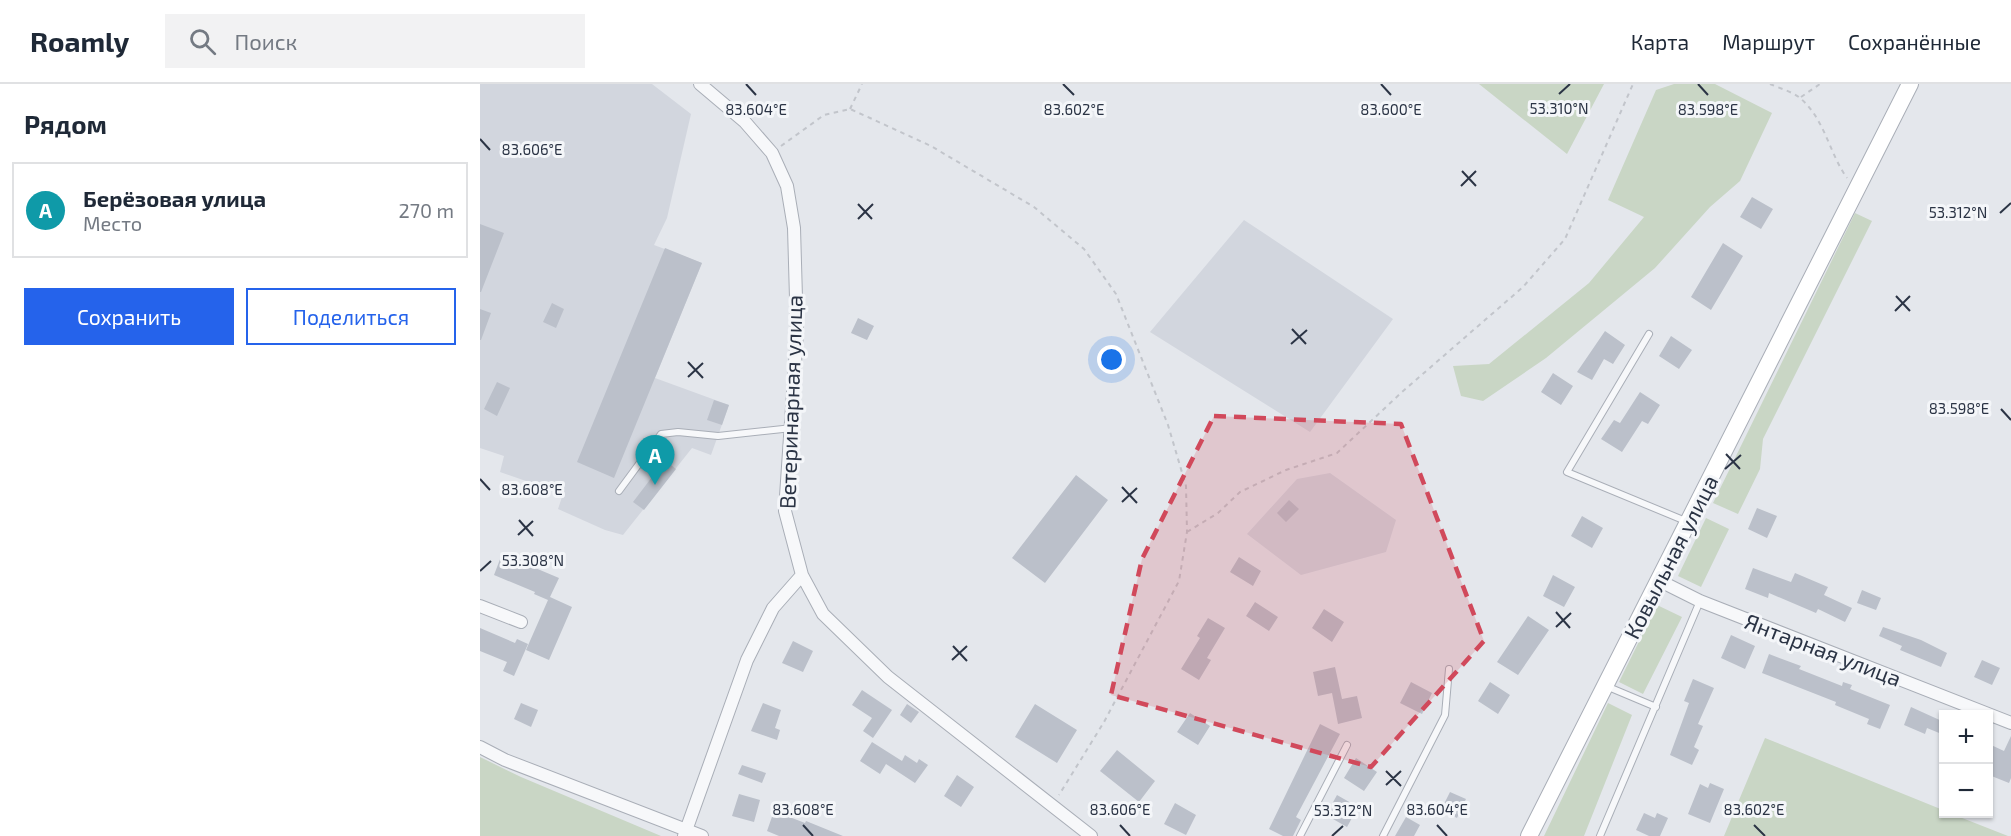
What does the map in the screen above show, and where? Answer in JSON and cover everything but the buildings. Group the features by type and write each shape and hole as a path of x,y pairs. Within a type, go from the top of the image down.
{"street":[{"name":"Ветеринарная улица","path":"700,84 745,122 772,153 786,186 794,228 797,333 785,511 802,575 823,614 888,677 1091,836"},
{"name":"Ковыльная улица","path":"1529,836 1910,84"},
{"path":"685,832 747,660 773,608 802,575"},
{"name":"Янтарная улица","path":"1660,581 1700,601 2011,723"},
{"path":"480,606 521,622"},
{"path":"480,747 505,760 685,832 702,836"}],"lane":[{"path":"1649,334 1567,472 1689,522"},
{"path":"619,490 661,434 678,432 718,436 792,428"},
{"path":"1599,836 1700,601"},
{"path":"1383,836 1445,715 1449,669"},
{"path":"1606,686 1656,707"},
{"path":"1300,836 1347,745"}],"path":[{"path":"850,109 862,84"},
{"path":"1187,532 1218,513 1240,492 1286,470 1337,453 1402,392 1523,287 1565,239 1633,84"},
{"path":"1770,84 1800,97 1822,126 1836,163 1856,190"},
{"path":"1800,97 1820,84"},
{"path":"772,153 824,115 850,109 942,152 1034,207 1084,249 1116,294 1168,425 1186,486 1187,532 1179,581 1094,740 1074,774 1052,804"}],"highlighted area":[{"path":"1214,416 1401,424 1484,641 1371,767 1111,695 1142,559"}],"shaded area":[{"path":"480,84 652,84 691,114 667,218 654,245 702,263 655,378 729,405 711,455 692,448 623,535 605,530 558,509 563,494 500,472 504,456 480,448"},
{"path":"1244,220 1393,319 1310,432 1150,332"},
{"path":"1330,473 1396,520 1386,552 1301,575 1247,534 1297,479"}],"green space":[{"path":"1479,84 1604,84 1567,154"},
{"path":"1674,84 1715,84 1772,113 1740,181 1710,207 1655,268 1546,358 1483,401 1461,396 1453,366 1489,364 1589,283 1644,217 1608,200 1656,90"},
{"path":"1855,213 1872,221 1763,439 1760,469 1738,514 1713,503"},
{"path":"1706,518 1729,529 1701,587 1678,576"},
{"path":"1657,605 1682,617 1643,694 1619,682"},
{"path":"1608,703 1632,715 1584,836 1544,836"},
{"path":"1765,738 1939,808 1939,818 1962,818 2008,836 1724,836"},
{"path":"480,757 521,777 661,836 480,836"}],"place":[{"name":"Берёзовая улица","path":"655,485"}]}
